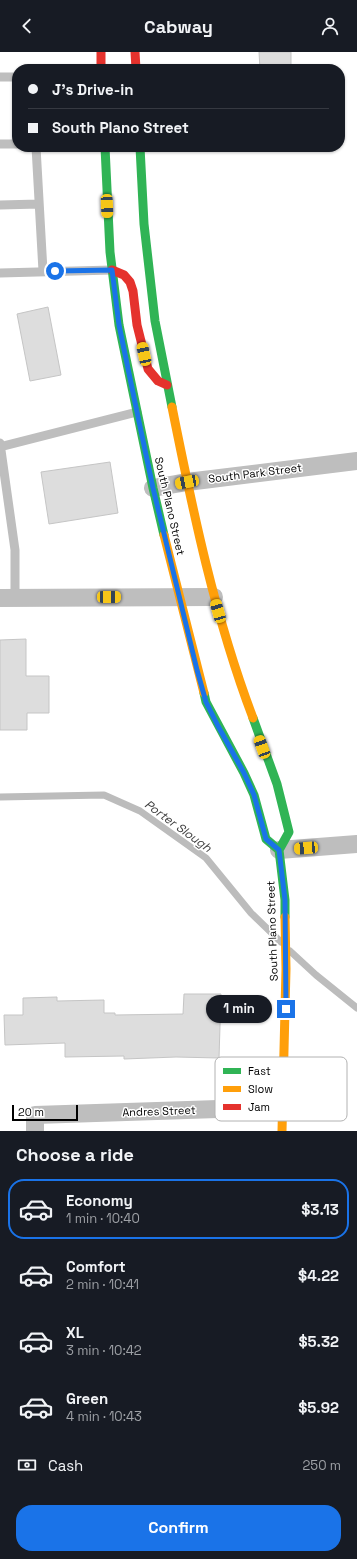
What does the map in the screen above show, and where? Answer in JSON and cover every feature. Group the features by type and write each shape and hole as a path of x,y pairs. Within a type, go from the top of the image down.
{"main road":[{"path":"101,52 101,64"},
{"path":"135,52 136,64"},
{"name":"South Plano Street","path":"105,152 108,221 119,325 153,488 197,670 206,702 244,773 254,795 266,839 279,850"},
{"name":"South Plano Street","path":"140,152 147,256 155,321 187,482 214,597 247,703 283,802 290,832 279,850 285,900 286,1023 284,1057"},
{"path":"112,270 124,275 130,282 133,291 137,325 148,369 158,381 167,385"}],"street":[{"name":"South Park Street","path":"153,488 187,482 357,461"},
{"path":"7,598 214,597"},
{"path":"279,850 357,844"},
{"name":"Andres Street","path":"35,1123 215,1111"}],"lane":[{"path":"0,77 12,77"},
{"path":"0,144 12,144"},
{"path":"36,152 43,271"},
{"path":"0,205 39,204"},
{"path":"0,273 112,270"},
{"path":"7,598 15,550 0,445 137,412"}],"building":[{"path":"259,52 291,52 291,64 260,64"},
{"path":"48,307 61,375 30,381 17,314"},
{"path":"110,462 118,513 49,524 41,472"},
{"path":"26,639 26,676 49,676 49,713 27,713 27,730 0,730 0,640"},
{"path":"184,994 221,994 219,1057 124,1059 124,1056 65,1057 65,1043 5,1045 4,1015 23,1015 23,998 57,997 57,1001 104,1000 104,1013 115,1013 115,1015 183,1014"}],"waterway":[{"name":"Porter Slough","path":"0,797 104,795 140,811 206,858 251,913 281,942"},
{"name":"Porter Slough","path":"290,951 316,975 357,1008"}],"traffic: fast":[{"path":"105,152 110,252 119,325 164,535"},
{"path":"140,152 144,224 155,321 172,407"},
{"path":"204,693 206,702 244,773 254,795 266,839 279,850"},
{"path":"253,718 277,784 289,832 279,850 285,900 285,917"}],"traffic: slow":[{"path":"172,407 188,486 216,603 239,680 253,718"},
{"path":"164,535 204,693"},
{"path":"284,1057 286,969 285,917"},
{"path":"282,1121 282,1131"}],"traffic: jam":[{"path":"101,52 101,64"},
{"path":"135,52 136,64"},
{"path":"112,270 124,275 130,282 133,291 137,325 148,369 158,381 167,385"}],"route":[{"path":"55,271 112,270 119,325 153,488 206,702 244,773 254,795 262,819 266,839 279,850 285,900 286,1009"}]}
